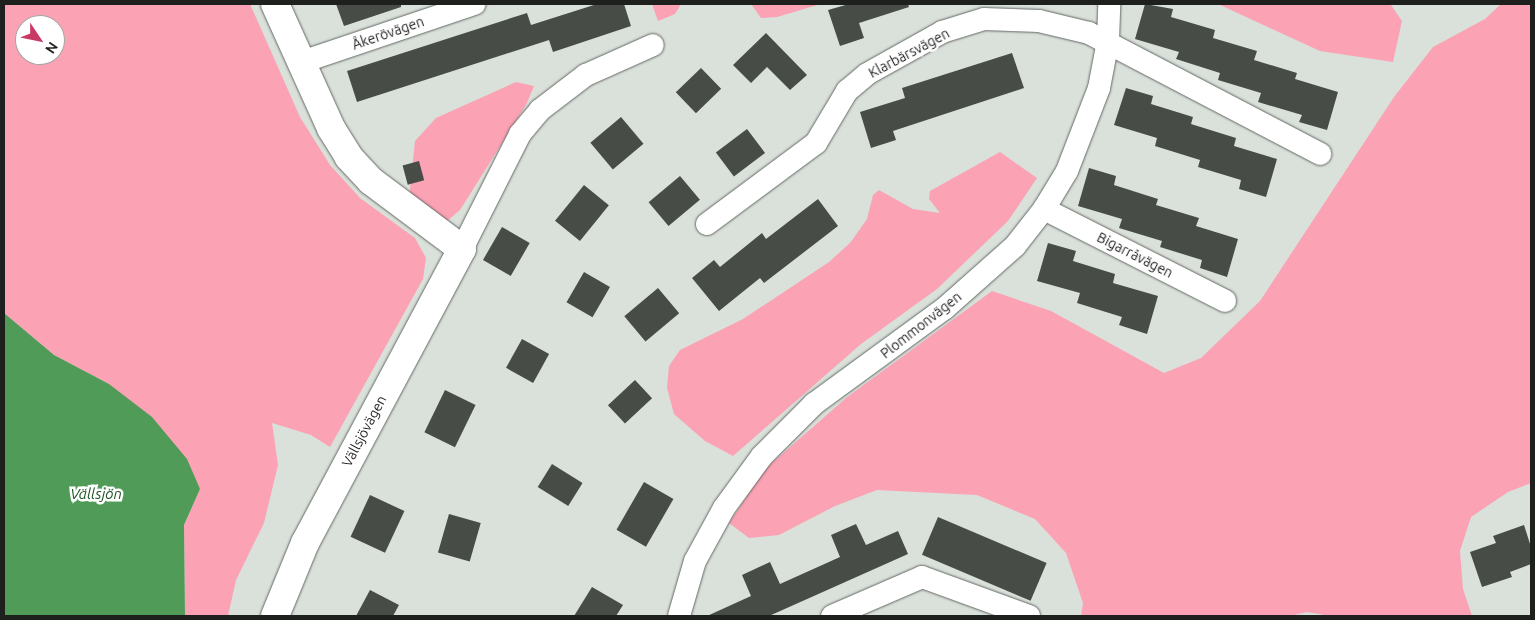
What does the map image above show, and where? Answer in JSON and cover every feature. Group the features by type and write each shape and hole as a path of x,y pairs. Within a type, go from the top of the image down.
{"street":[{"path":"275,4 331,128 349,157 371,181 462,249"},
{"name":"Åkerövägen","path":"302,62 474,4"},
{"name":"Plommonvägen","path":"679,616 695,561 724,508 762,456 814,404 944,309 1015,246 1044,209 1081,139 1099,88 1108,42 1109,4"},
{"name":"Klarbärsvägen","path":"707,224 816,143 847,91 867,74 942,32 984,19 1039,21 1089,32 1320,154"},
{"name":"Vällsjövägen","path":"275,616 304,543 462,249 520,134 540,110 586,75 653,45"},
{"name":"Bigarråvägen","path":"1044,209 1226,301"},
{"path":"832,616 922,577 1029,616"}],"shaded area":[{"path":"4,4 250,4 300,117 330,165 360,198 415,238 426,258 423,279 330,447 311,435 272,423 278,465 264,523 236,580 228,616 185,616 184,525 200,489 109,384 54,355 4,313"},
{"path":"652,4 681,4 675,14 658,21"},
{"path":"751,4 821,4 777,17 761,18"},
{"path":"1218,4 1391,5 1402,21 1393,62 1320,51"},
{"path":"1501,4 1531,4 1531,483 1508,492 1471,517 1460,551 1463,589 1472,616 1330,616 1307,612 1290,616 1081,616 1083,603 1066,553 1035,519 977,495 877,490 835,506 779,535 749,538 729,523 765,469 846,398 992,291 1051,311 1164,373 1201,358 1260,301 1394,97 1433,47 1485,19"},
{"path":"516,82 534,86 526,105 460,210 446,222 409,199 415,141 436,118"},
{"path":"1000,152 1037,178 1008,221 937,289 861,344 733,456 705,441 674,414 667,388 669,366 680,350 743,319 829,262 850,243 867,219 873,195 879,190 913,209 940,213 929,199 930,191"}],"water":[{"name":"Vällsjön","path":"4,313 54,355 109,384 152,417 187,459 200,489 184,525 185,616 4,616"}],"building":[{"path":"336,4 401,4 401,7 344,26"},
{"path":"597,4 624,4 631,26 553,52 549,40 357,102 347,71 527,13 531,25"},
{"path":"849,4 908,4 909,7 859,23 864,38 840,46 828,10"},
{"path":"1145,4 1173,9 1171,17 1215,30 1213,38 1257,51 1254,60 1297,73 1295,79 1338,92 1327,130 1299,122 1302,115 1258,102 1261,93 1218,80 1220,73 1176,59 1179,52 1135,39"},
{"path":"766,33 807,75 790,90 767,67 751,83 733,65"},
{"path":"1012,53 1024,88 893,131 896,140 871,148 860,112 905,98 902,88"},
{"path":"701,68 721,89 696,113 676,92"},
{"path":"1126,88 1153,96 1151,104 1193,117 1191,124 1236,138 1234,146 1277,159 1266,197 1239,189 1241,180 1198,167 1200,160 1155,146 1157,138 1114,125"},
{"path":"621,117 643,144 613,170 590,143"},
{"path":"747,129 765,153 734,176 716,152"},
{"path":"419,161 424,180 408,185 403,165"},
{"path":"1089,168 1116,176 1114,185 1158,199 1156,205 1199,218 1196,226 1238,239 1227,277 1200,268 1202,260 1160,247 1162,241 1119,228 1122,219 1078,206"},
{"path":"680,176 700,200 669,226 649,202"},
{"path":"584,185 609,205 580,241 555,221"},
{"path":"818,199 838,226 764,283 760,278 719,311 692,278 714,260 720,267 762,233 766,239"},
{"path":"502,227 530,243 511,276 483,260"},
{"path":"1048,243 1076,251 1073,261 1115,274 1113,283 1158,296 1147,334 1119,325 1122,317 1077,303 1080,293 1037,281"},
{"path":"584,272 610,287 592,317 566,302"},
{"path":"658,288 679,313 646,342 624,316"},
{"path":"522,339 549,354 533,383 506,368"},
{"path":"635,380 652,398 625,424 608,405"},
{"path":"445,390 476,405 455,447 424,432"},
{"path":"552,464 583,483 568,506 538,487"},
{"path":"644,482 673,499 646,547 616,530"},
{"path":"370,495 404,511 385,553 351,537"},
{"path":"449,514 481,523 470,562 438,552"},
{"path":"938,517 1047,563 1031,601 922,555"},
{"path":"856,524 866,545 898,531 908,554 769,616 707,616 751,596 742,575 770,562 780,584 840,557 831,535"},
{"path":"1524,525 1531,547 1531,564 1510,572 1512,577 1482,587 1470,552 1496,543 1493,536"},
{"path":"592,587 623,605 616,616 574,616"},
{"path":"370,590 399,605 393,616 356,616"}]}
